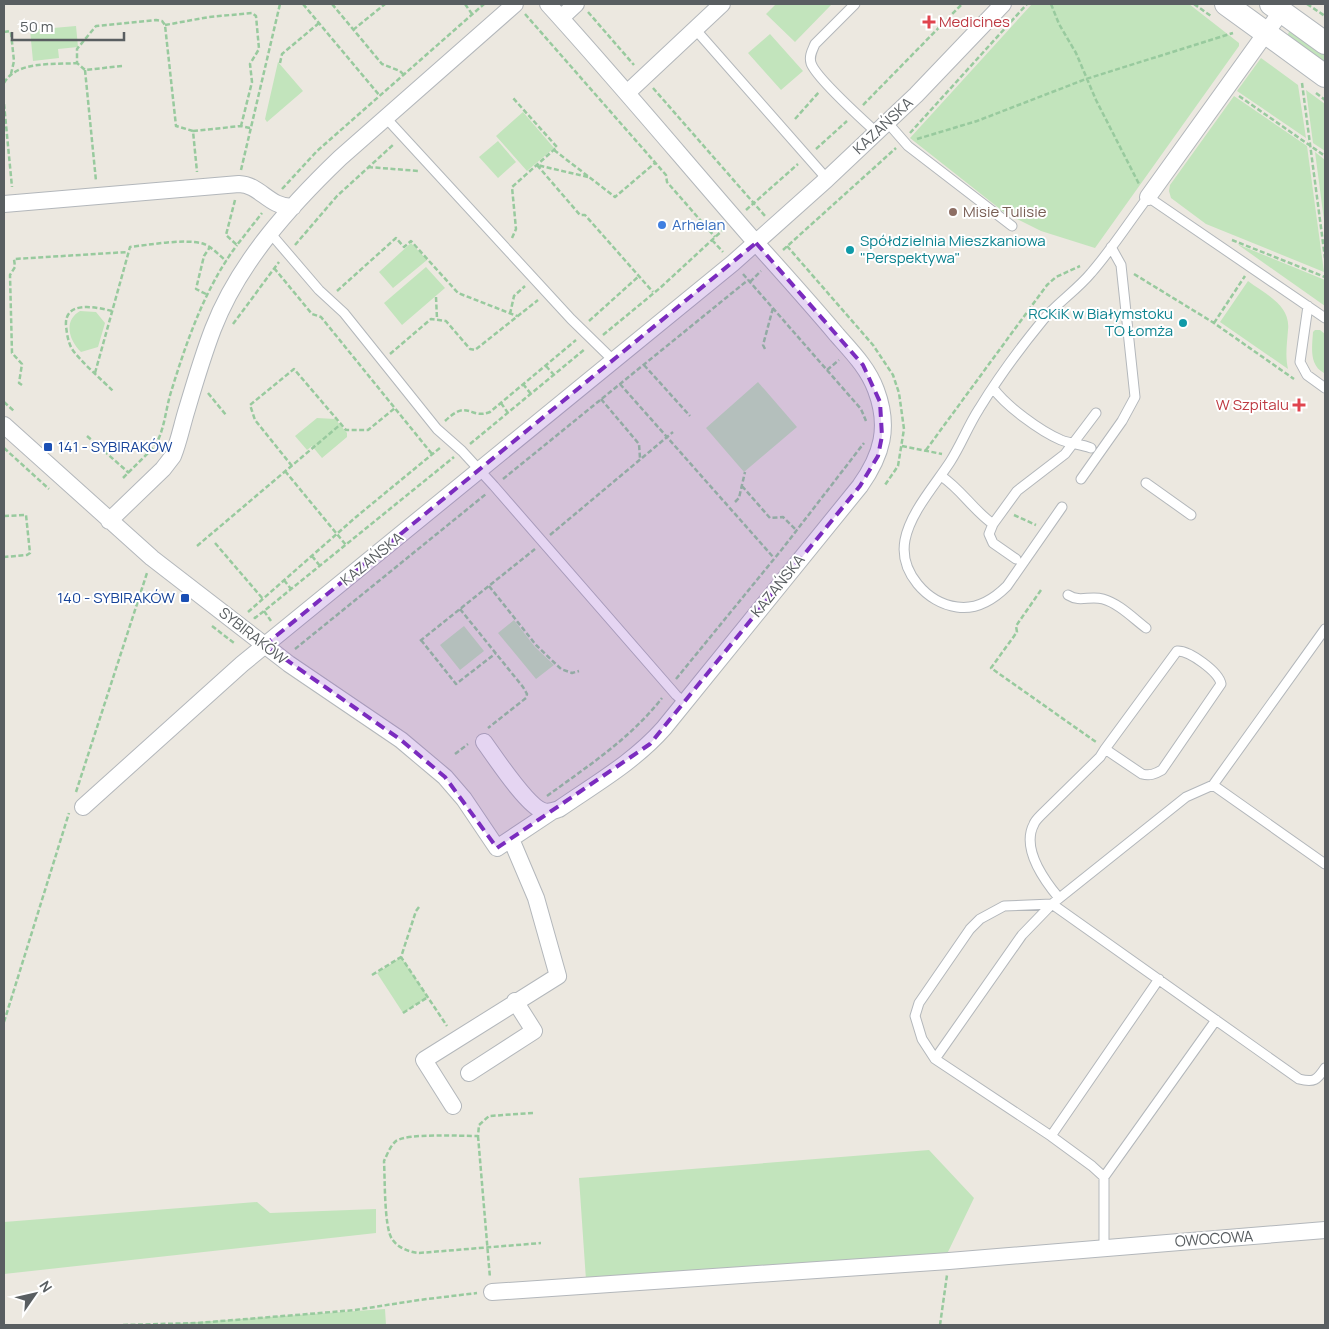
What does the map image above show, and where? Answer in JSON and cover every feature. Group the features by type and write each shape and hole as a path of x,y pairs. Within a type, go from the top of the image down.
{"street":[{"path":"548,4 756,243"},
{"path":"627,93 722,4"},
{"name":"KAZAŃSKA","path":"82,807 242,664 756,243 882,127 963,48 1003,4"},
{"path":"1226,4 1325,76"},
{"path":"109,521 163,469 173,456 214,327 240,276 274,229 334,164 518,8"},
{"path":"561,18 581,8"},
{"path":"1144,193 1265,33 1276,8 1325,43"},
{"path":"8,199 239,184 253,188 271,202 285,207 293,207"},
{"path":"271,202 278,219 274,229"},
{"name":"KAZAŃSKA","path":"497,848 551,812 559,809 650,744 860,486 874,464 881,445 882,415 880,402 863,365 756,243"},
{"name":"SYBIRAKÓW","path":"4,425 152,558 289,664 402,740 445,777 464,799 497,848"},
{"path":"480,738 527,798 539,809 551,812"},
{"path":"453,1106 424,1060 558,976 536,898 511,839"},
{"path":"469,1073 534,1031 515,1002"},
{"name":"OWOCOWA","path":"492,1292 949,1261 1325,1230"}],"lane":[{"path":"855,4 815,44 811,51 811,65 815,72 856,112 903,141 1012,226"},
{"path":"695,29 827,179"},
{"path":"386,118 583,331 614,361"},
{"path":"1062,507 1007,586 989,601 975,607 948,605 926,593 914,580 907,565 904,549 907,531 951,459 978,410 1044,319 1090,274 1112,247 1144,193 1325,318"},
{"path":"274,229 328,299 344,313 437,429 480,470 676,696 685,703"},
{"path":"1081,480 1122,421 1135,397 1122,266 1112,247"},
{"path":"1308,306 1300,362 1307,375 1325,388"},
{"path":"993,388 1002,400 1046,432 1066,442 1074,442 1091,448"},
{"path":"1016,559 990,539 989,534 993,524 1017,491 1065,454 1096,413"},
{"path":"941,476 952,483 984,518 993,524"},
{"path":"1146,484 1191,515"},
{"path":"1068,595 1074,599 1094,598 1111,602 1146,628"},
{"path":"934,1059 1022,935 1056,901 1186,797 1213,785 1324,634"},
{"path":"1105,749 1147,776 1162,770 1217,691 1221,684 1217,674 1189,654 1177,651 1105,749 1100,757 1033,824 1030,846 1056,901 1159,980 1299,1078 1308,1082 1315,1080 1325,1068"},
{"path":"1213,785 1325,864"},
{"path":"1056,901 1004,906 984,916 970,929 918,1003 915,1016 922,1039 934,1059 1051,1136 1104,1176"},
{"path":"1051,1136 1159,980"},
{"path":"1104,1247 1104,1176 1216,1020"}],"path":[{"path":"237,245 226,235 280,4"},
{"path":"303,4 380,96"},
{"path":"332,4 382,64 400,71 404,75"},
{"path":"353,30 385,4"},
{"path":"465,4 472,14"},
{"path":"123,478 151,451 158,440 183,352 206,294 237,245 271,202 317,151 484,4"},
{"path":"450,440 337,534 248,612 255,618 292,589 654,292 856,112 962,4"},
{"path":"1051,4 1059,24 1076,53 1086,79 1144,193"},
{"path":"1308,4 1325,16"},
{"path":"518,8 666,175 667,182 715,237"},
{"path":"581,8 754,203"},
{"path":"165,25 252,13 256,16 259,48 250,64 252,82 241,126"},
{"path":"77,63 78,49 96,26 162,21 165,25 176,126 192,131 241,126 251,128"},
{"path":"280,62 282,54 319,23"},
{"path":"4,32 10,31 11,33 14,61 12,74"},
{"path":"903,141 924,138 977,121 1086,79 1233,33"},
{"path":"4,83 12,74 25,68 77,63 85,70 97,188"},
{"path":"85,70 122,66"},
{"path":"1302,83 1325,258"},
{"path":"794,119 826,84"},
{"path":"1234,92 1325,156"},
{"path":"504,246 512,238 516,229 512,187 557,147 513,98"},
{"path":"4,104 8,199"},
{"path":"192,131 198,179"},
{"path":"554,150 615,197 655,163"},
{"path":"537,165 588,177"},
{"path":"537,165 580,214 585,215 654,292"},
{"path":"368,166 427,171"},
{"path":"328,299 396,238 404,247 411,241 458,293 517,316"},
{"path":"1230,239 1237,240 1325,276"},
{"path":"95,373 130,247 193,242 210,247 226,261"},
{"path":"206,294 196,289 204,256 210,247"},
{"path":"22,385 19,383 22,364 12,353 10,274 15,267 14,259 128,252"},
{"path":"926,450 1047,285 1056,277 1088,263"},
{"path":"274,268 312,314 321,317 432,454"},
{"path":"1128,270 1214,323 1296,380 1294,374"},
{"path":"1214,323 1246,275"},
{"path":"437,429 456,412 467,410 486,414 501,403 546,366 639,276"},
{"path":"295,649 749,281 861,409 867,423"},
{"path":"510,314 514,296 528,283"},
{"path":"436,297 437,320"},
{"path":"381,361 431,319 446,321 470,349 475,350 541,297"},
{"path":"112,311 79,307 71,312 66,319 67,336 72,348 113,391"},
{"path":"765,349 763,346 772,308"},
{"path":"644,365 690,416"},
{"path":"546,366 554,375"},
{"path":"292,466 255,420 250,405 294,369 346,430 368,430 395,408"},
{"path":"523,384 531,394"},
{"path":"620,384 774,558 863,445 866,437"},
{"path":"602,399 639,444 640,458"},
{"path":"4,402 16,413"},
{"path":"501,403 508,413"},
{"path":"197,546 341,424"},
{"path":"543,541 673,432"},
{"path":"87,436 129,473"},
{"path":"902,446 926,450 951,459"},
{"path":"285,471 346,545"},
{"path":"735,502 739,498 746,472"},
{"path":"742,486 770,518 783,517 796,530"},
{"path":"1005,508 1036,525"},
{"path":"4,516 26,515 30,553 27,555 4,557"},
{"path":"216,543 263,599"},
{"path":"496,653 456,684 420,641 536,548"},
{"path":"312,556 320,566"},
{"path":"284,580 292,589"},
{"path":"489,586 536,645 561,670 572,673 579,672"},
{"path":"1041,590 1016,626 1016,632 991,668 1105,749"},
{"path":"455,754 480,738 526,698 527,694 460,609"},
{"path":"372,975 401,957 419,907"},
{"path":"401,957 447,1026"},
{"path":"402,1013 428,997"},
{"path":"123,1325 197,1323 355,1310 419,1300 492,1292 478,1136 479,1125 489,1116 533,1113"},
{"path":"478,1136 410,1137 396,1141 384,1161 388,1226 392,1240 408,1251 419,1253 542,1243"},
{"path":"940,1325 949,1261"}],"highlighted area":[{"path":"756,243 863,365 880,402 882,436 878,456 860,486 650,744 497,848 445,777 401,740 265,645"}],"green space":[{"path":"776,4 832,4 795,42 766,14"},
{"path":"1032,4 1189,4 1239,43 1239,46 1095,248 1041,231 1005,213 910,138"},
{"path":"76,26 78,47 58,49 59,58 33,61 30,30"},
{"path":"1293,31 1325,53 1325,66 1287,36 1289,32"},
{"path":"770,34 803,71 781,90 748,53"},
{"path":"1261,58 1298,85 1306,138 1237,91"},
{"path":"278,62 303,91 267,122 265,119"},
{"path":"1306,90 1325,104 1325,151 1313,143"},
{"path":"1234,96 1307,146 1324,272 1206,224 1171,198 1170,185"},
{"path":"523,112 554,148 527,171 496,136"},
{"path":"498,141 516,162 498,178 479,157"},
{"path":"1315,152 1325,160 1325,228"},
{"path":"411,243 427,260 393,288 379,272"},
{"path":"1237,244 1325,280 1325,306"},
{"path":"426,267 445,288 402,325 384,303"},
{"path":"1248,281 1275,301 1285,314 1288,321 1286,355 1288,369 1220,322"},
{"path":"80,311 96,312 105,323 98,347 81,352 73,342 70,331 71,320"},
{"path":"1320,330 1325,334 1324,373 1319,370 1312,356 1313,332"},
{"path":"758,382 797,427 744,472 706,428"},
{"path":"317,418 335,419 347,433 347,437 322,458 312,446 307,450 295,436"},
{"path":"514,620 535,647 554,665 536,679 498,633"},
{"path":"464,626 484,651 460,670 440,645"},
{"path":"401,957 428,997 403,1013 377,973"},
{"path":"929,1150 974,1198 947,1254 586,1280 579,1178"},
{"path":"257,1202 270,1213 376,1209 376,1233 4,1274 4,1222"},
{"path":"385,1309 386,1325 154,1325"}],"place":[{"name":"Medicines","path":"929,22"},
{"name":"Misie Tulisie","path":"953,212"},
{"name":"Arhelan","path":"662,225"},
{"name":"Spółdzielnia Mieszkaniowa \"Perspektywa\"","path":"850,250"},
{"name":"RCKiK w Białymstoku TO Łomża","path":"1183,323"},
{"name":"W Szpitalu","path":"1299,405"},
{"name":"141 - SYBIRAKÓW","path":"48,447"},
{"name":"140 - SYBIRAKÓW","path":"185,598"}]}
